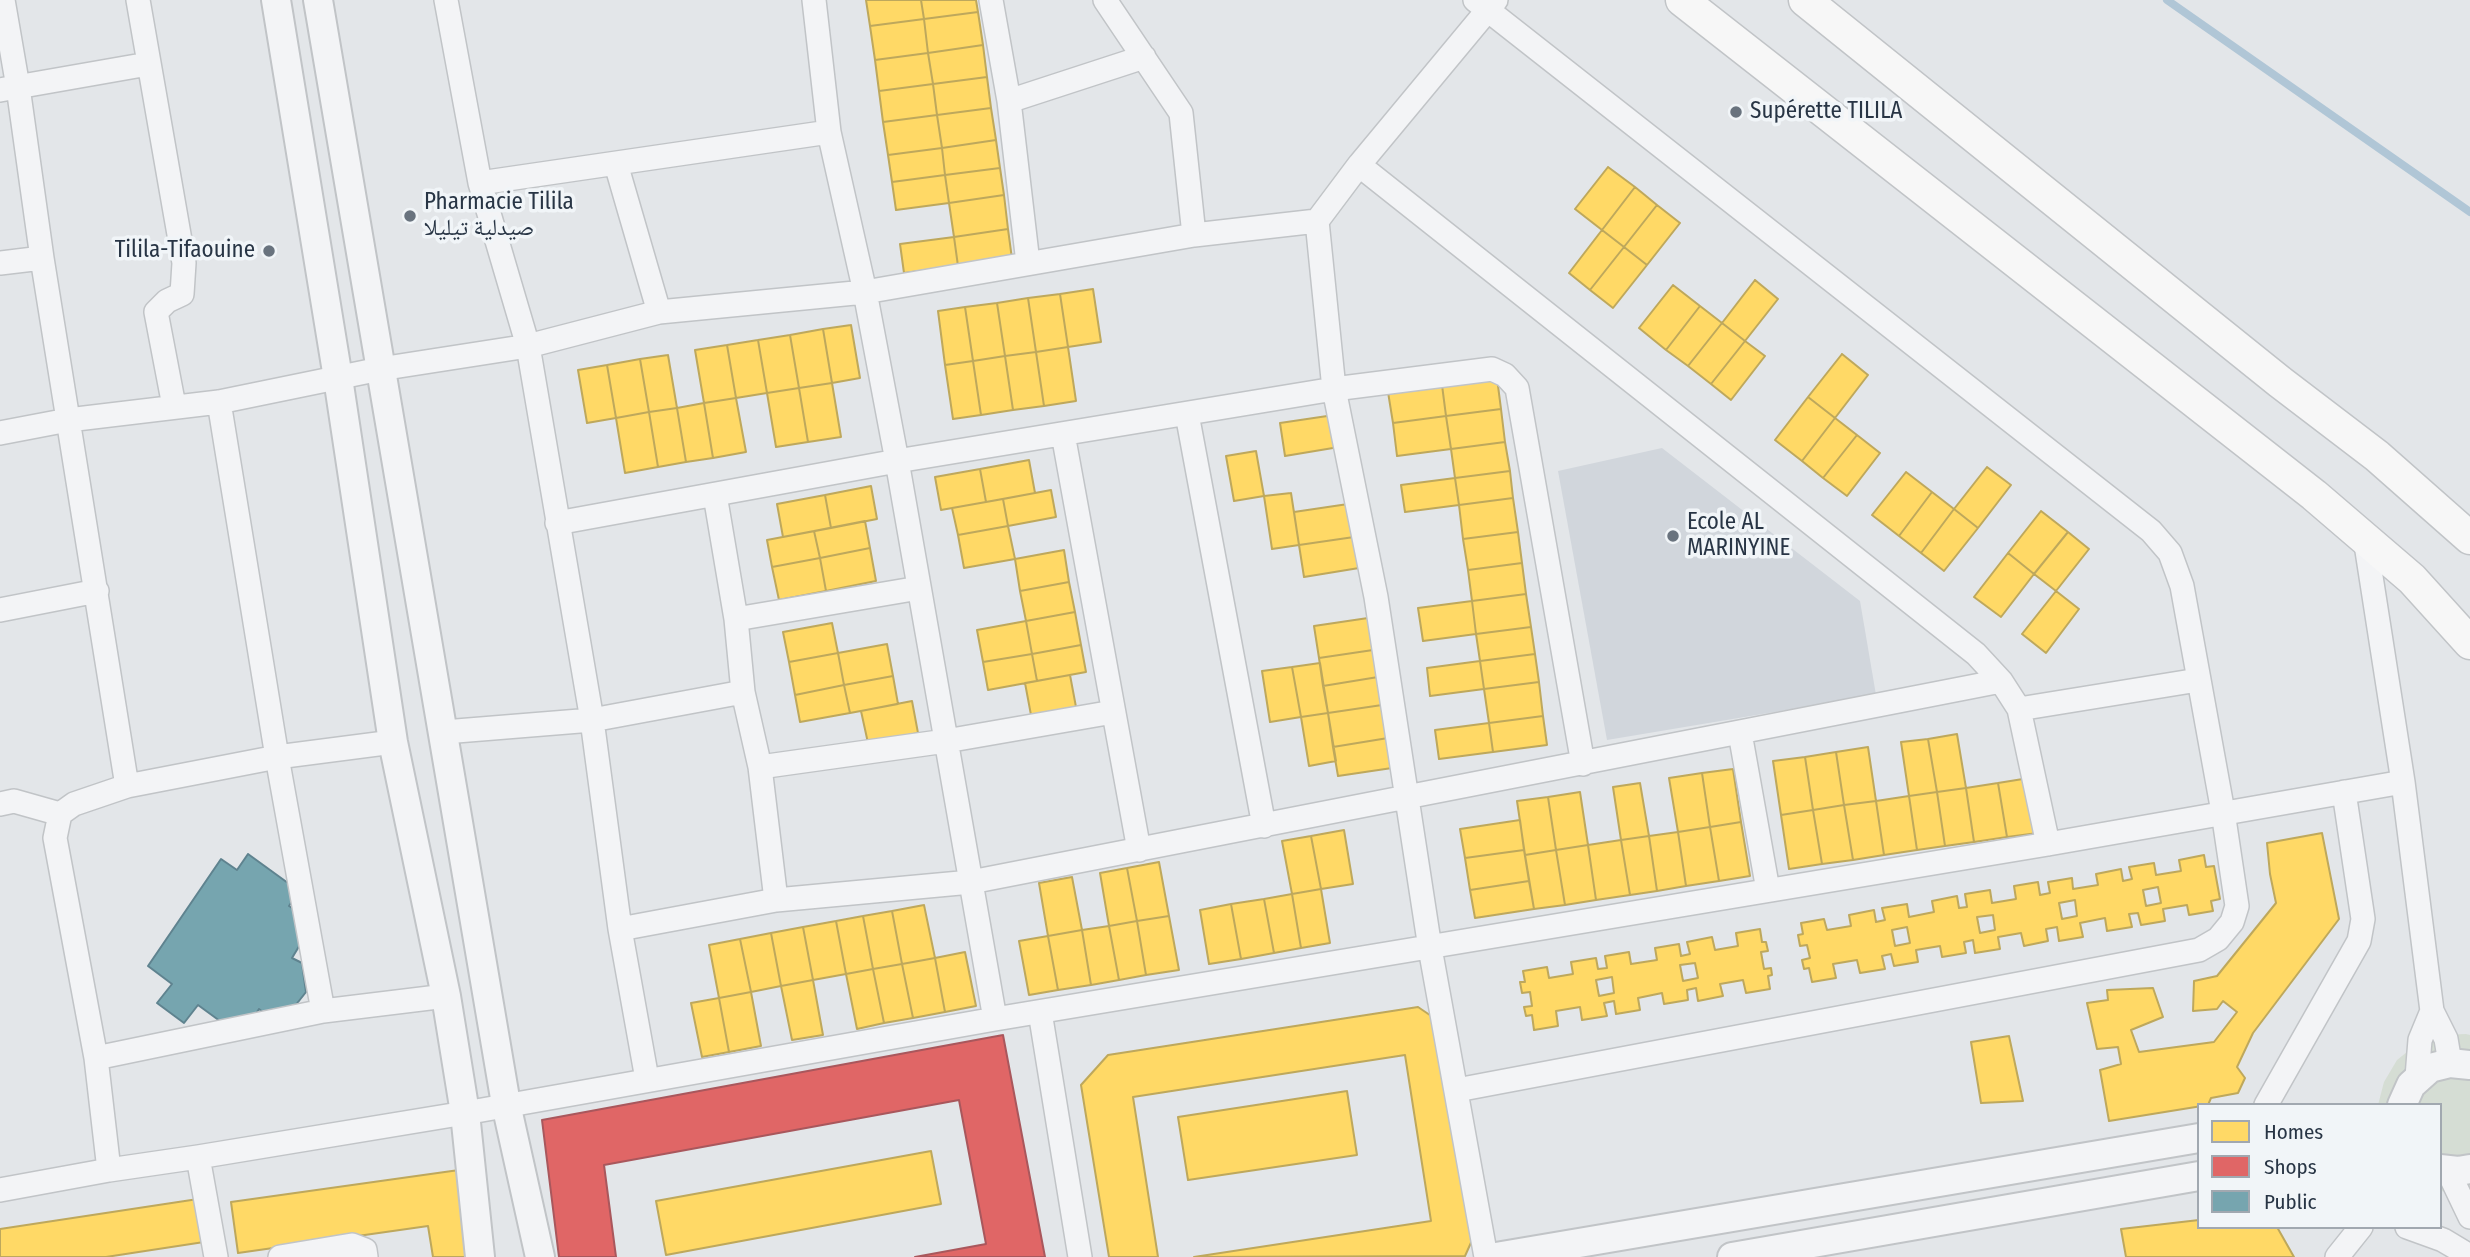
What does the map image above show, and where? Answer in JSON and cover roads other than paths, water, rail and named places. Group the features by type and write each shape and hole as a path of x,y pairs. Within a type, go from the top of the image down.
{"main road":[{"path":"1682,0 2314,495 2412,579 2470,643"},
{"path":"1805,0 2280,382 2377,456 2470,538"}],"street":[{"path":"4,0 9,89 42,258 127,786"},
{"path":"138,0 184,263 182,294 167,301 156,312 174,407"},
{"path":"276,0 338,378 393,742 446,996 464,1112 480,1257"},
{"path":"318,0 506,1104 540,1257"},
{"path":"446,0 480,183 528,346 592,720 620,929 647,1079"},
{"path":"814,0 829,132 897,461 995,1019"},
{"path":"1105,0 1181,113 1194,235"},
{"path":"993,1 1009,101 1028,263"},
{"path":"1457,1090 2199,950 2218,939 2232,922 2237,906 2223,812 2182,586 2170,553 2151,531 1486,3 1317,221 1334,389 1376,597 1430,948 1486,1257"},
{"path":"1009,101 1144,57"},
{"path":"9,89 148,64"},
{"path":"480,183 829,132"},
{"path":"617,164 659,312"},
{"path":"1359,164 1976,654 2001,681 2019,709 2048,844"},
{"path":"0,433 68,420 219,402 380,369 528,346 659,312 864,292 1194,235 1317,221"},
{"path":"0,263 42,258"},
{"path":"557,523 897,461 1334,389 1492,369 1505,375 1517,388 1583,764"},
{"path":"219,402 277,757 323,1011"},
{"path":"1187,414 1264,826"},
{"path":"1063,434 1139,850"},
{"path":"715,495 736,619 743,692 760,767 776,900"},
{"path":"2365,538 2403,782 2432,1011 2446,1039 2463,1061 2430,1068 2417,1077 2400,1103"},
{"path":"736,619 919,588"},
{"path":"0,610 97,591"},
{"path":"2019,709 2198,680"},
{"path":"620,929 776,900 971,882 2001,681"},
{"path":"444,732 592,720 743,692"},
{"path":"760,767 946,741 1113,712"},
{"path":"1740,733 1768,890"},
{"path":"109,1170 96,1058 55,838 60,814 74,804 127,786 277,757 393,742"},
{"path":"0,1190 2403,782"},
{"path":"2267,1103 2359,941 2363,919 2344,792"},
{"path":"0,804 14,802 60,814"},
{"path":"96,1058 323,1011 446,996"},
{"path":"2417,1077 2420,1040 2432,1011"},
{"path":"1040,1012 1080,1257"},
{"path":"1496,1257 2197,1138"},
{"path":"198,1157 216,1257"},
{"path":"2453,1169 2470,1217"},
{"path":"1732,1257 2197,1176"},
{"path":"2337,1257 2359,1229"},
{"path":"2413,1229 2443,1240 2470,1256"},
{"path":"280,1257 352,1245 365,1250 366,1257"}],"waterway":[{"path":"2167,0 2470,212"}],"place":[{"name":"Supérette TILILA","path":"1736,112"},
{"name":"Pharmacie Tilila صيدلية تيليلا","path":"410,216"},
{"name":"Tilila-Tifaouine","path":"269,251"},
{"name":"Ecole AL MARINYINE","path":"1673,536"}]}
